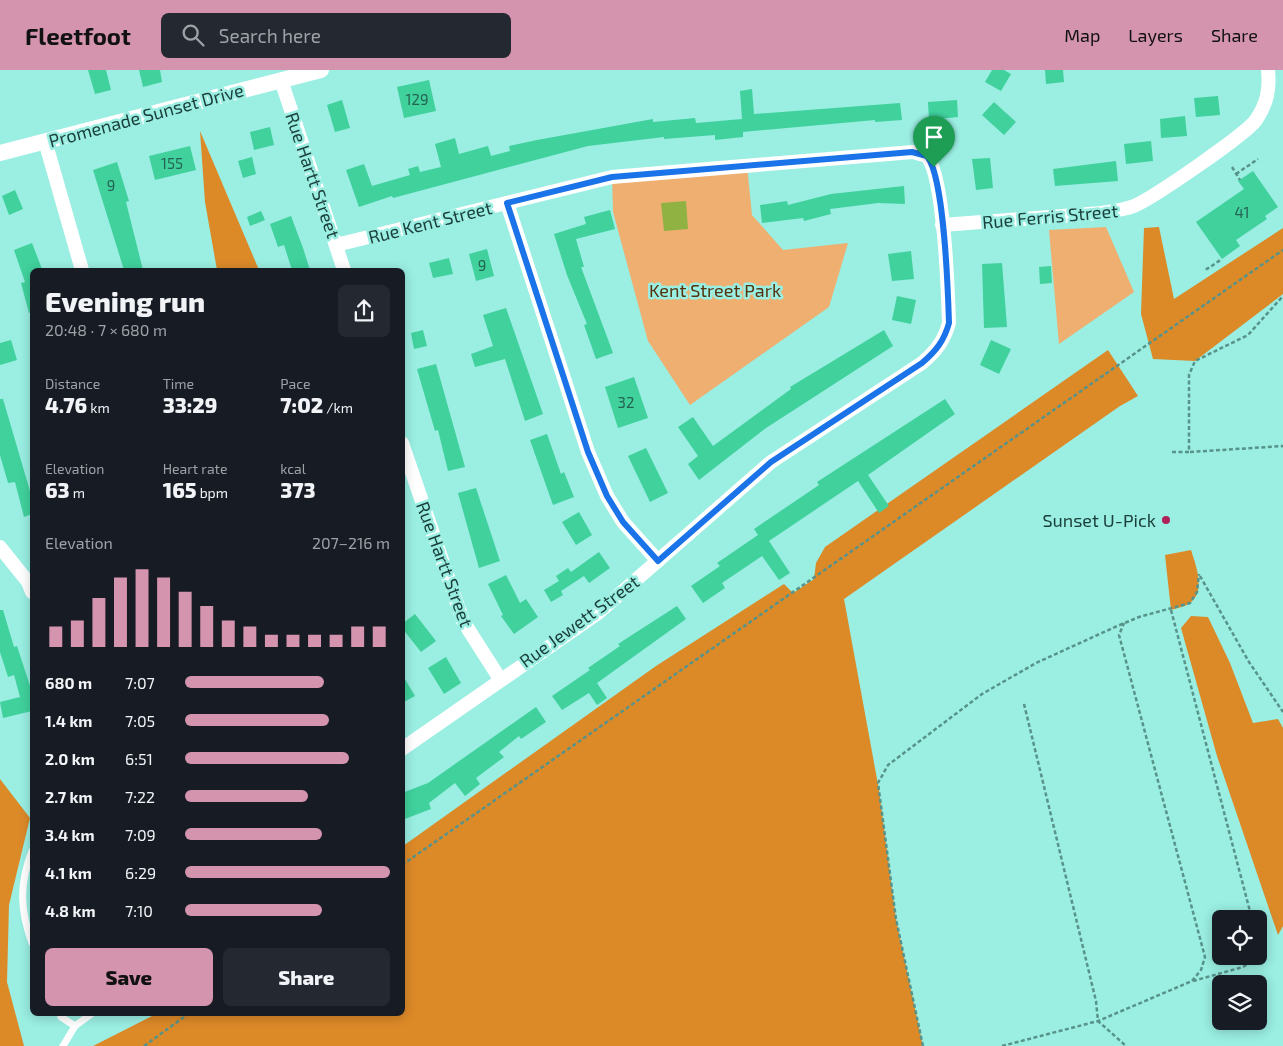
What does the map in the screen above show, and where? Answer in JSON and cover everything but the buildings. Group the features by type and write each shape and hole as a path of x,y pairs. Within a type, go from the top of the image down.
{"street":[{"name":"Promenade Sunset Drive","path":"0,152 321,70"},
{"name":"Rue Ferris Street","path":"942,225 1101,213 1121,211 1135,206 1222,147 1255,122 1269,94 1268,70"},
{"name":"Rue Hartt Street","path":"281,80 343,268"},
{"path":"45,141 81,268"},
{"name":"Rue Kent Street","path":"336,245 612,177 912,152 927,156 934,167 942,225"},
{"path":"507,203 588,452 607,496 623,522 658,561"},
{"name":"Rue Jewett Street","path":"405,746 598,612 771,462 922,363 938,350 946,336 949,323 942,225"},
{"name":"Rue Hartt Street","path":"405,452 463,621 500,679"},
{"path":"0,546 30,587"}],"lane":[{"path":"30,858 22,888 24,921 30,938"},
{"path":"61,1016 75,1026"},
{"path":"64,1046 75,1026 89,1016"}],"path":[{"path":"1236,174 1258,159"},
{"path":"1232,168 1240,180"},
{"path":"405,863 1283,250"},
{"path":"1206,268 1222,259"},
{"path":"1189,452 1189,375 1195,361 1248,335 1283,296"},
{"path":"1172,452 1283,446"},
{"path":"923,1046 896,919 878,783 888,765 982,694 1036,663 1124,623 1190,604 1198,592 1199,574 1249,662 1283,712"},
{"path":"1171,610 1250,910"},
{"path":"1124,623 1119,635 1204,957 1201,970 1192,982"},
{"path":"1024,704 1096,1001 1098,1021 1126,1046"},
{"path":"1002,1046 1098,1021 1192,982 1246,965"},
{"path":"144,1046 185,1016"}],"green space":[{"name":"Kent Street Park","path":"747,166 752,215 783,250 848,243 829,307 690,405 648,341 613,212 612,177"},
{"path":"1106,227 1134,292 1059,344 1049,230"}],"shaded area":[{"path":"200,131 258,268 217,268 205,202"},
{"path":"686,201 688,229 664,231 661,203"},
{"path":"1159,227 1174,299 1283,228 1283,294 1195,361 1153,359 1141,314 1144,228"},
{"path":"1108,350 1138,396 1120,406 844,599 879,790 896,919 923,1046 93,1046 152,1016 405,1016 405,845 656,666 784,584 793,593 814,579 816,563 825,547"},
{"path":"1191,550 1198,578 1198,592 1190,603 1171,610 1165,555"},
{"path":"1191,616 1208,617 1230,663 1253,723 1278,719 1283,728 1283,926 1278,935 1217,756 1181,628"},
{"path":"0,779 30,818 9,905 7,982 24,1046 0,1046"}],"place":[{"name":"Sunset U-Pick","path":"1166,520"}],"route":[{"path":"912,152 927,156 934,167 942,225 949,323 946,336 938,350 922,363 771,462 658,561 623,522 607,496 588,452 507,203 612,177 684,170 912,152"}]}
